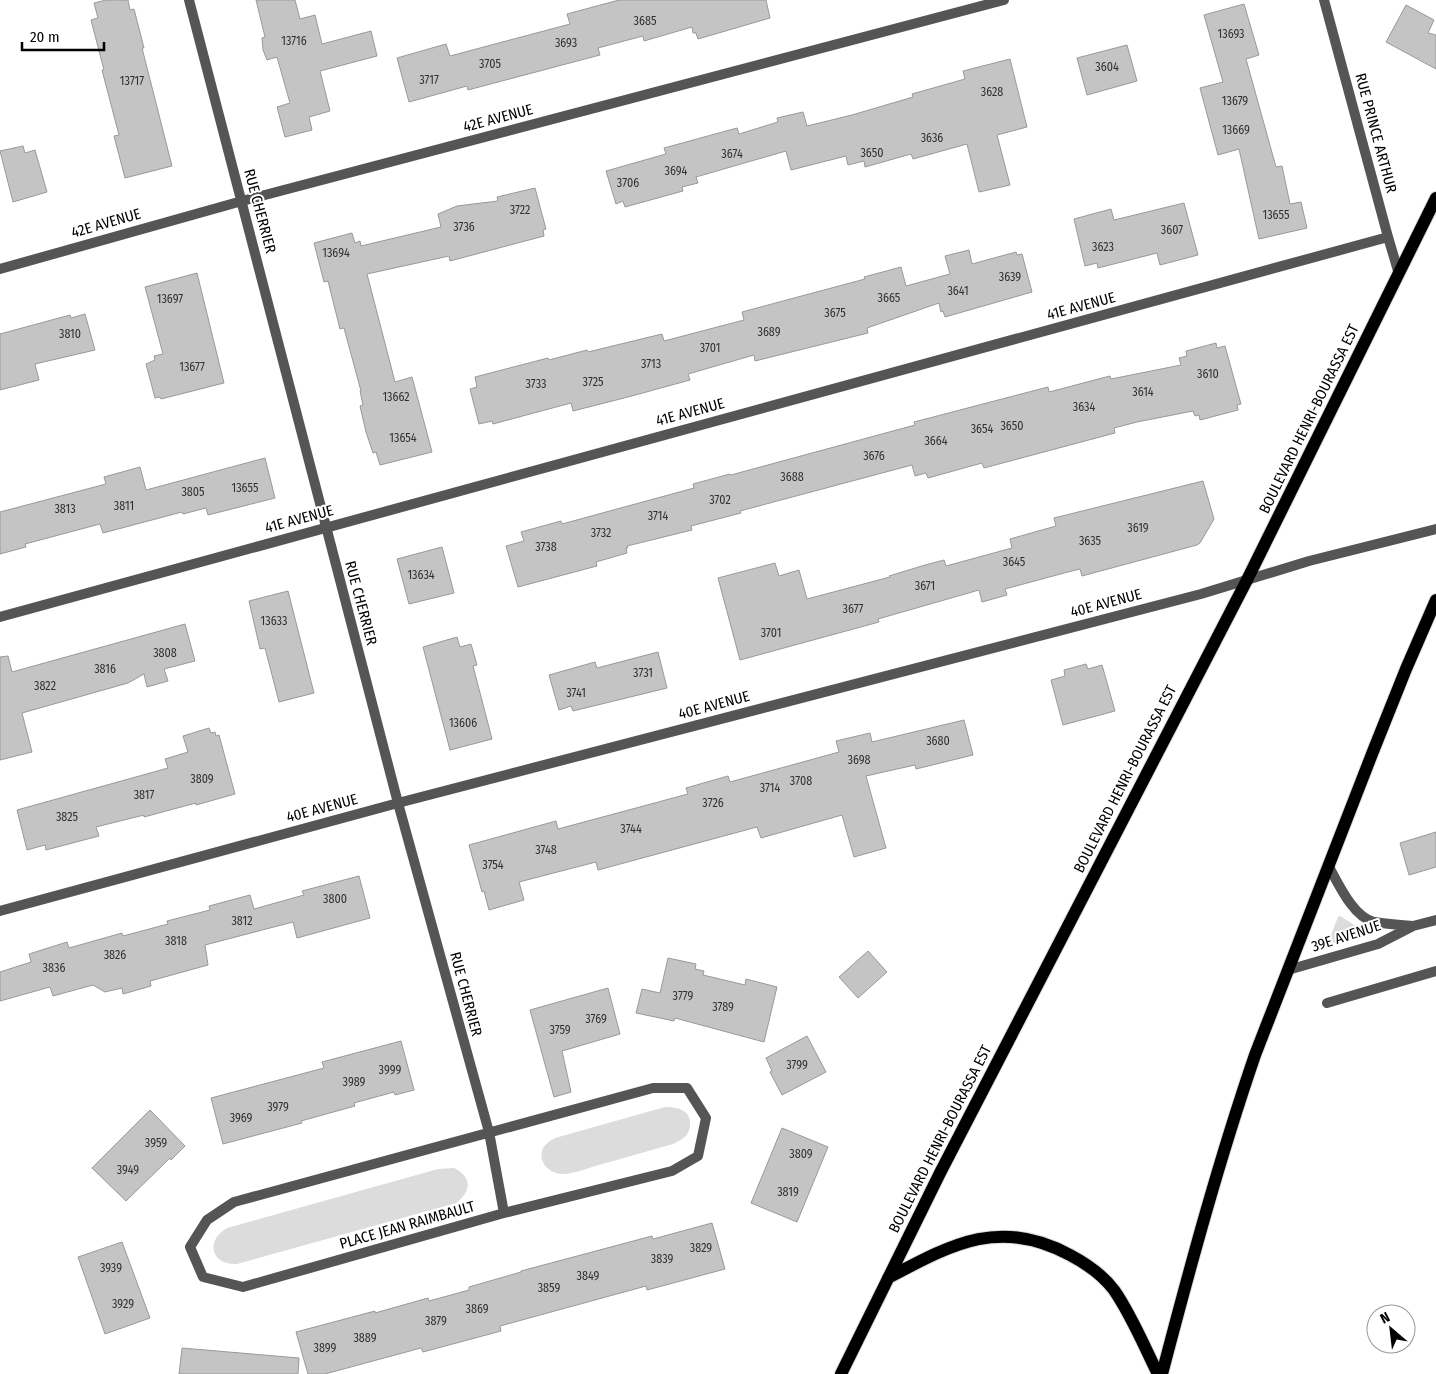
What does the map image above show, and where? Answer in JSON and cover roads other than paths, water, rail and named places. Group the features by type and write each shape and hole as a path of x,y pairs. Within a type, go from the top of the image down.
{"main road":[{"name":"BOULEVARD HENRI-BOURASSA EST","path":"841,1374 950,1155 1247,580 1436,198"},
{"path":"1162,1374 1238,1104 1269,1016 1406,669 1436,600"},
{"path":"888,1278 937,1252 972,1239 1006,1236 1042,1242 1093,1268 1104,1278 1122,1304 1158,1374"}],"street":[{"name":"RUE CHERRIER","path":"189,0 398,803 489,1132 504,1213"},
{"name":"42E AVENUE","path":"0,269 242,201 1004,0"},
{"name":"RUE PRINCE ARTHUR","path":"1324,0 1399,274"},
{"name":"41E AVENUE","path":"0,616 1388,237"},
{"name":"40E AVENUE","path":"0,911 398,803 1201,594 1309,562 1436,529"},
{"name":"39E AVENUE","path":"1328,866 1352,905 1365,917 1374,922 1413,926"},
{"name":"39E AVENUE","path":"1288,970 1378,944 1413,926 1436,920"},
{"path":"1327,1003 1436,971"},
{"name":"PLACE JEAN RAIMBAULT","path":"653,1088 687,1088 706,1118 698,1156 672,1171 504,1213 242,1287 203,1277 190,1247 206,1220 234,1202 489,1132 653,1088"}]}
